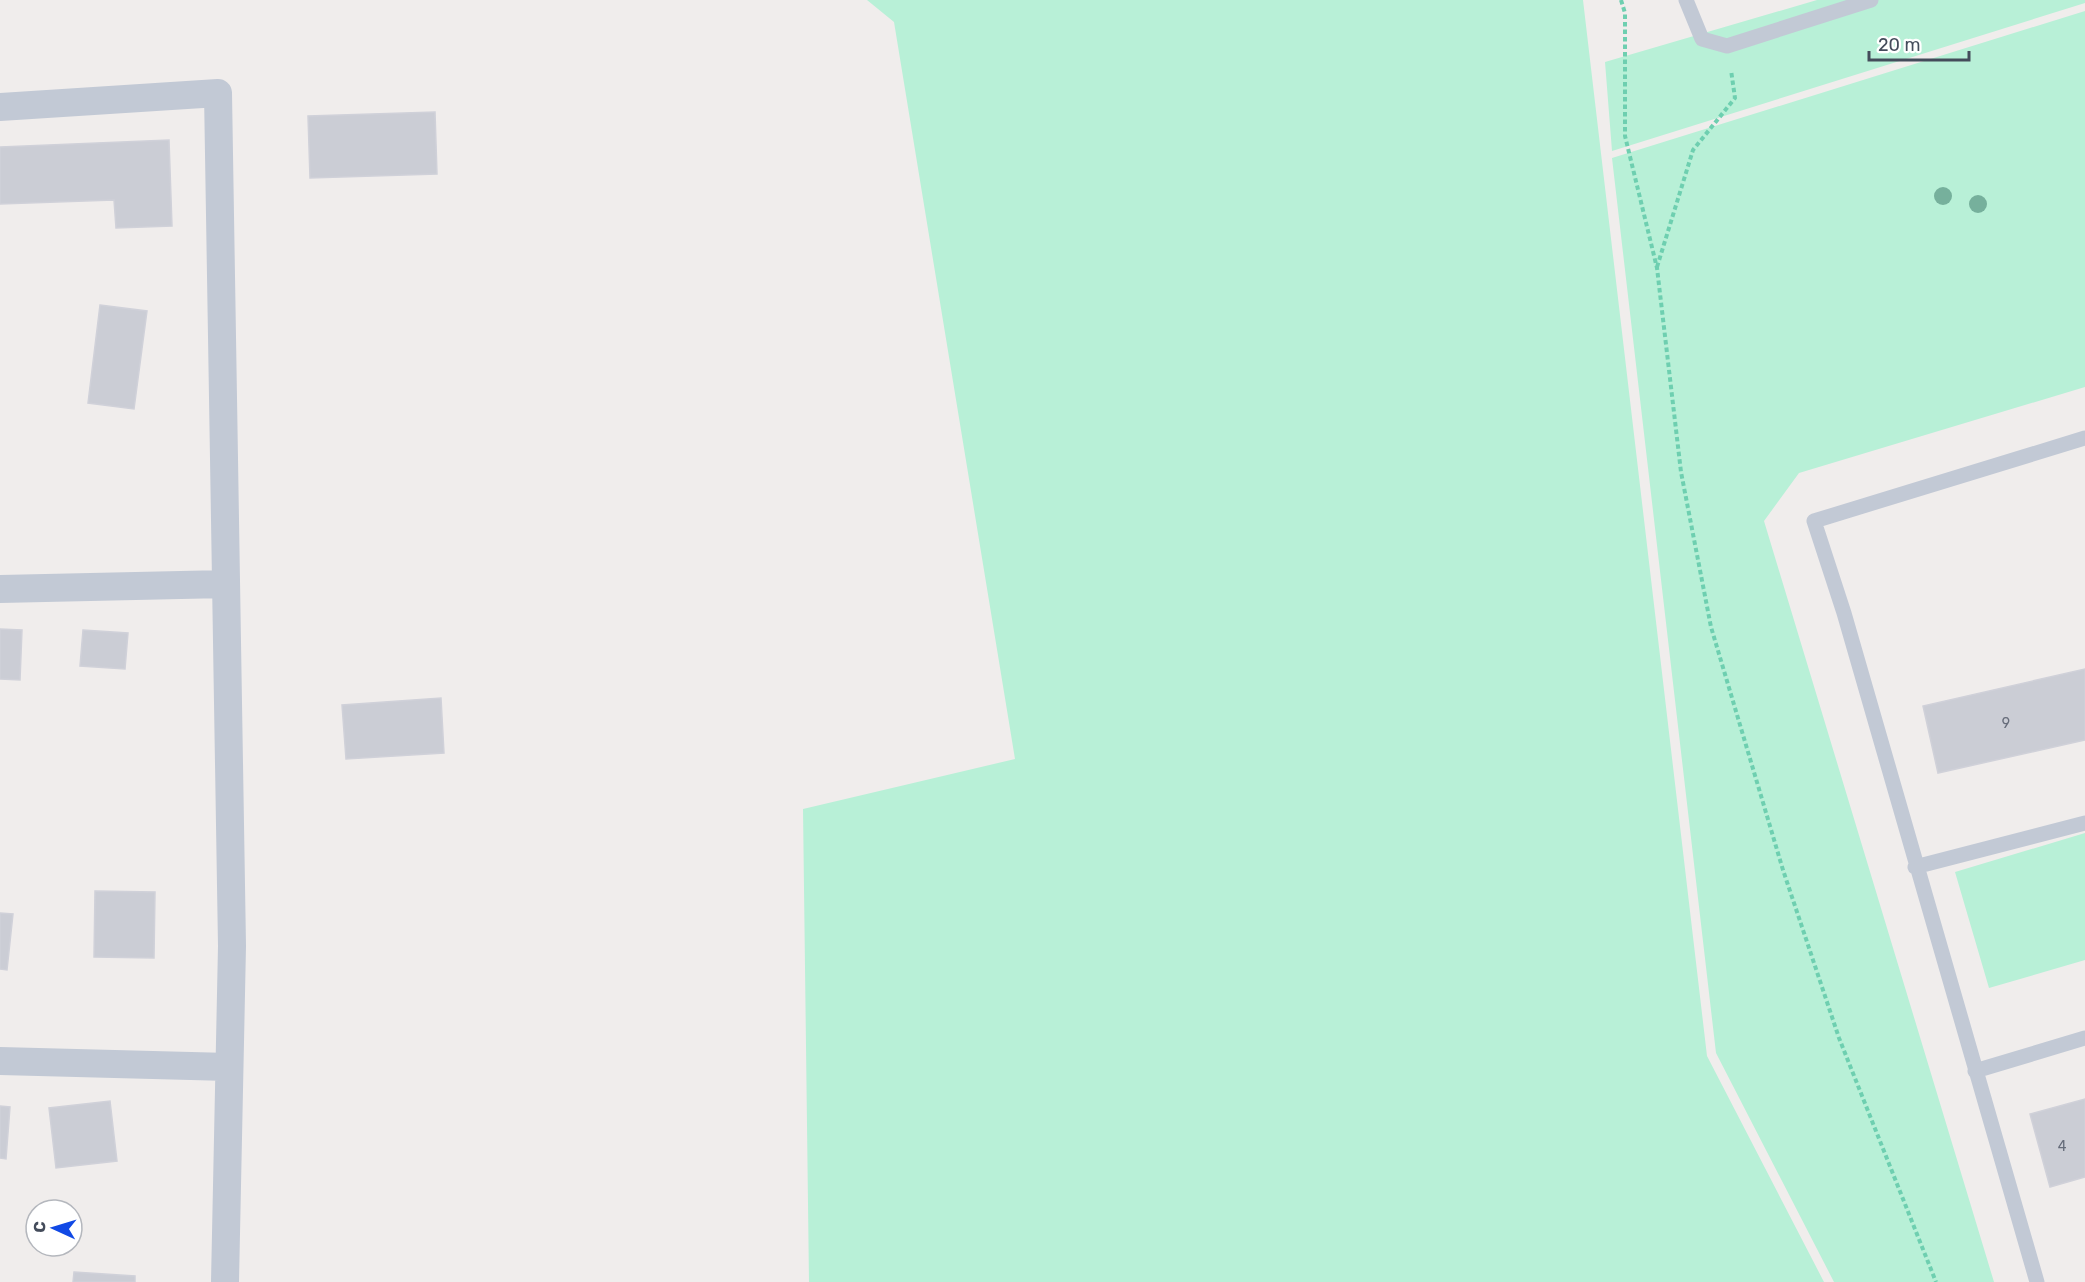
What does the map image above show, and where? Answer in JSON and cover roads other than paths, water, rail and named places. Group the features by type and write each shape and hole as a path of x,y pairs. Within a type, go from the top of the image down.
{"street":[{"path":"0,107 218,93 232,946 225,1282"},
{"path":"0,589 226,584"},
{"path":"0,1061 229,1067"}],"lane":[{"path":"1686,0 1701,39 1727,46 1871,0"},
{"path":"2037,1282 1915,867 1844,613 1814,521 2085,438"},
{"path":"1915,867 2085,823"},
{"path":"1975,1071 2085,1038"}]}
